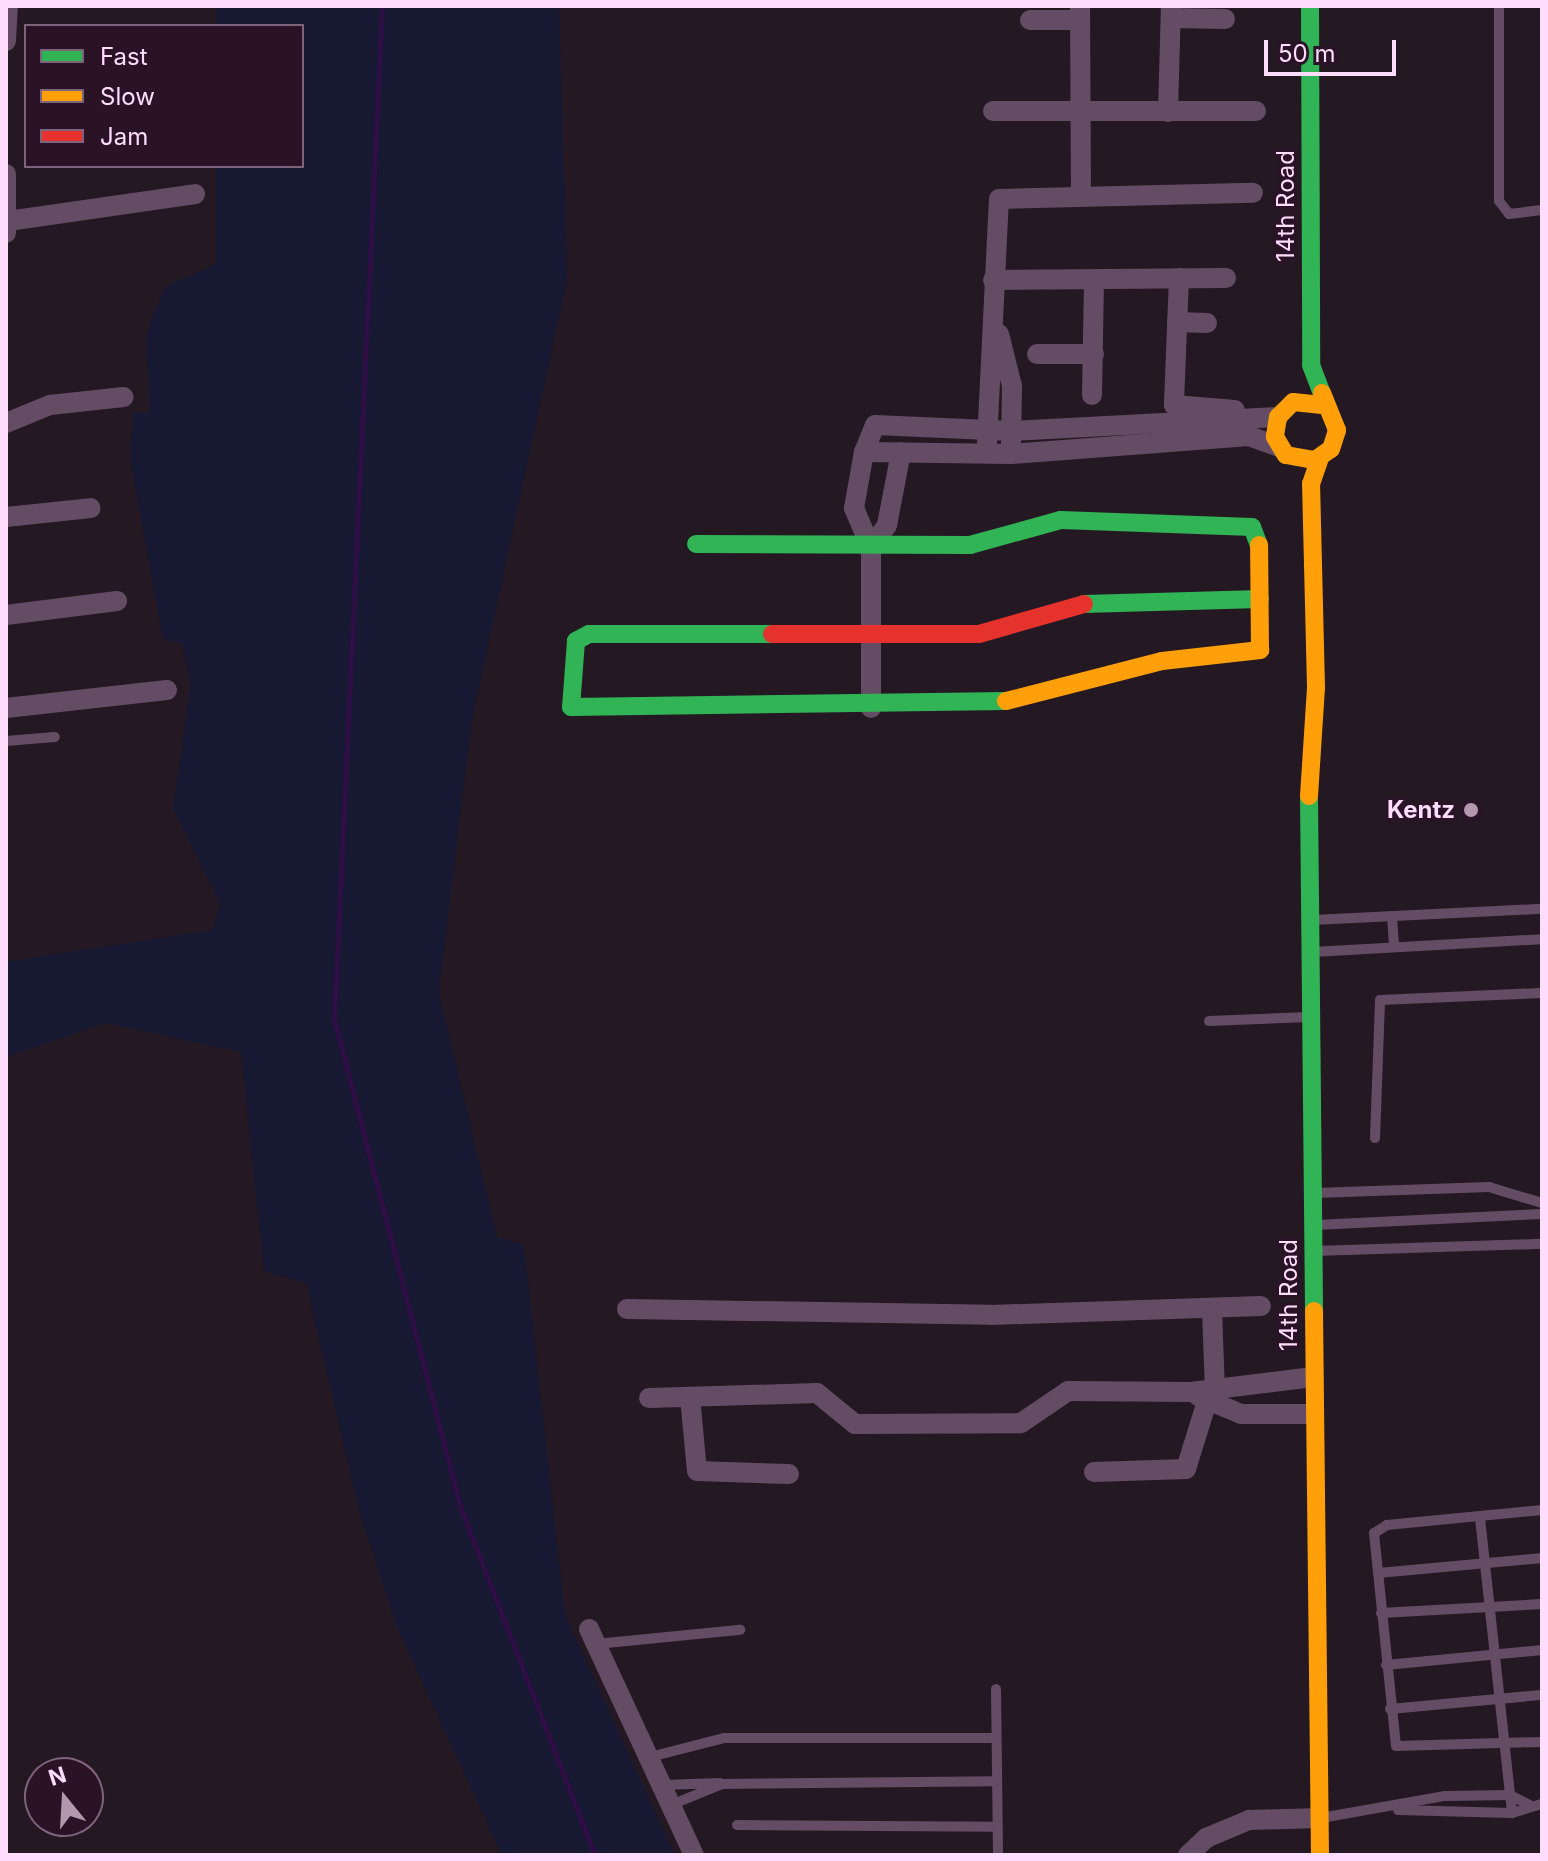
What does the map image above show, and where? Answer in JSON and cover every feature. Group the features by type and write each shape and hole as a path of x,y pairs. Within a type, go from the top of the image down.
{"street":[{"path":"6,41 8,6"},
{"name":"14th Road","path":"1299,6 1301,353 1286,410 1284,452 1299,485 1310,736 1314,1017 1312,1414 1320,1855"},
{"name":"14th Road","path":"1310,6 1311,365 1322,405 1337,430 1320,458 1311,484 1316,687 1310,736"},
{"path":"1168,112 1171,12 1225,19"},
{"path":"1030,20 1080,13 1081,194"},
{"path":"993,111 1256,111"},
{"path":"6,174 7,227 195,194"},
{"path":"987,453 996,323 993,280 999,199 1081,194 1253,193"},
{"path":"1179,278 1174,405 1235,410"},
{"path":"993,280 1226,278"},
{"path":"1092,395 1094,281"},
{"path":"1177,322 1207,323"},
{"path":"996,323 1010,372 1011,454"},
{"path":"1037,354 1094,354"},
{"path":"6,423 50,405 124,397"},
{"path":"871,708 871,548 854,508 871,425 1012,431 1136,416 1286,410 1322,405"},
{"path":"1136,416 1136,448"},
{"path":"864,452 1011,454 1136,448 1249,436 1284,452 1320,458"},
{"path":"871,548 887,525 901,452"},
{"path":"6,517 91,508"},
{"path":"696,544 871,548 970,545 1061,520 1252,527 1259,537 1260,599 1256,654 1162,661 998,703 871,708 576,710 566,700 581,635 979,634 1082,604 1260,599"},
{"path":"6,615 117,601"},
{"path":"6,708 167,690"},
{"path":"627,1309 1212,1310 1261,1306"},
{"path":"1094,1472 1186,1469 1204,1395 1212,1310"},
{"path":"649,1398 817,1393 855,1424 1021,1423 1068,1391 1204,1395 1313,1377"},
{"path":"1204,1395 1241,1414 1312,1414"},
{"path":"690,1397 697,1471 789,1474"},
{"path":"592,1637 694,1855"},
{"path":"1188,1855 1206,1838 1249,1820 1320,1818"}],"lane":[{"path":"1499,6 1499,201 1509,214 1542,210"},
{"path":"6,741 55,737"},
{"path":"1313,920 1542,909"},
{"path":"1392,916 1394,945"},
{"path":"1313,952 1542,939"},
{"path":"1375,1138 1380,1000 1542,993"},
{"path":"1209,1021 1314,1017"},
{"path":"1314,1193 1489,1187 1542,1203"},
{"path":"1313,1225 1542,1214"},
{"path":"1312,1251 1542,1244"},
{"path":"1542,1510 1379,1527 1378,1573 1392,1738 1402,1749 1542,1742"},
{"path":"1480,1518 1500,1745 1512,1813"},
{"path":"1378,1573 1542,1558"},
{"path":"1381,1613 1542,1604"},
{"path":"592,1637 740,1630"},
{"path":"1386,1665 1542,1650"},
{"path":"996,1689 998,1855"},
{"path":"1390,1709 1542,1695"},
{"path":"650,1757 724,1738 996,1738"},
{"path":"663,1785 996,1781"},
{"path":"671,1805 722,1784"},
{"path":"1394,1810 1445,1796 1510,1795 1536,1804"},
{"path":"1320,1818 1394,1810 1512,1813 1536,1804"},
{"path":"737,1825 996,1827"}],"shaded area":[{"path":"217,6 559,6 567,279 471,724 439,993 497,1237 524,1245 565,1615 675,1855 502,1855 396,1625 358,1506 306,1283 264,1271 241,1052 105,1023 6,1057 6,962 212,930 221,905 173,808 191,685 182,643 163,639 130,458 133,412 150,413 146,335 165,287 216,264 216,168 304,168 304,24 217,24"}],"waterway":[{"path":"382,6 334,1019 460,1506 595,1855"}],"traffic: fast":[{"path":"1310,6 1311,365 1322,393"},
{"path":"696,544 970,545 1061,520 1252,527 1259,545"},
{"path":"1084,604 1260,599"},
{"path":"772,634 589,634 576,641 571,707 1006,701"},
{"path":"1309,796 1314,1311"}],"traffic: slow":[{"path":"1322,393 1337,430 1331,449 1315,460 1286,455 1275,437 1278,417 1293,402 1322,405"},
{"path":"1309,796 1316,687 1311,484 1320,458"},
{"path":"1006,701 1162,661 1260,650 1259,545"},
{"path":"1314,1311 1320,1855"}],"traffic: jam":[{"path":"772,634 979,634 1084,604"}],"place":[{"name":"Kentz","path":"1471,810"}]}
